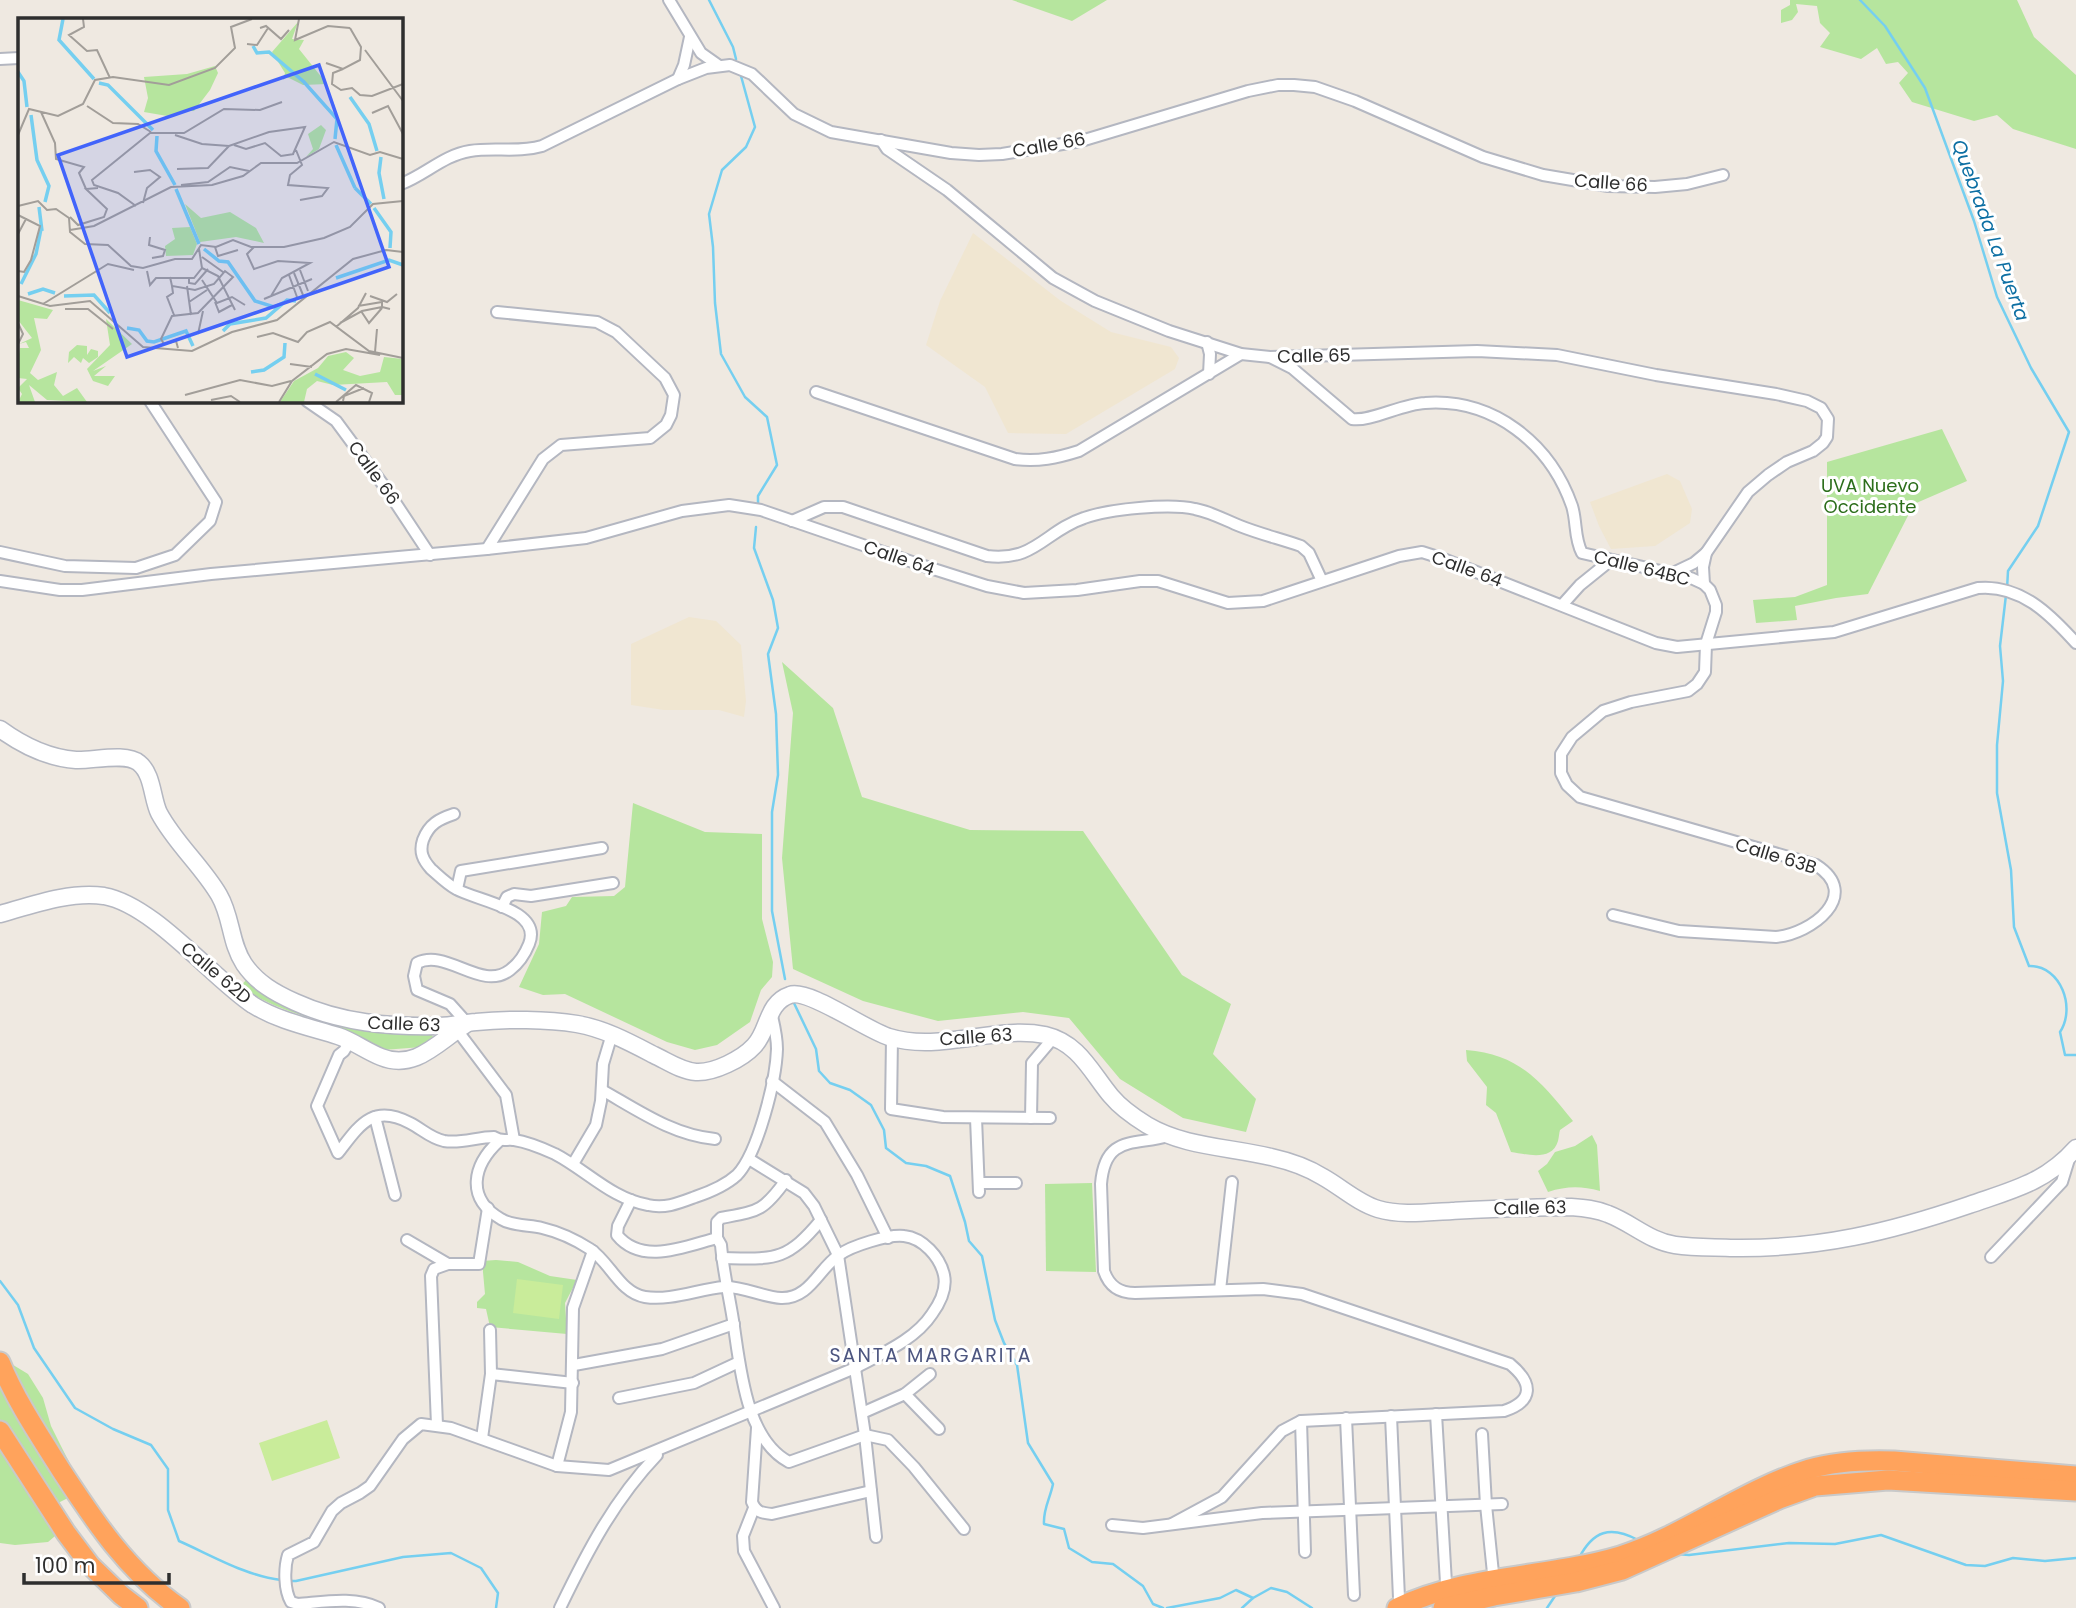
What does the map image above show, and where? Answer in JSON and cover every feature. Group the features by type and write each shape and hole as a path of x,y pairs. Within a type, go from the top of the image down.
{"highway":[{"path":"0,1362 15,1397 99,1527 138,1573 180,1608"},
{"path":"0,1432 90,1565 138,1608"},
{"path":"1443,1608 1576,1582 1622,1570 1792,1475 1847,1462 1894,1461 2076,1476"},
{"path":"1398,1603 1452,1587 1618,1556 1815,1486 1833,1483 1888,1480 2076,1491"}],"main road":[{"name":"Calle 63","path":"0,729 21,743 58,758 75,760 121,757 140,763 156,808 166,825 222,900 241,959 251,973 269,990 303,1006 351,1021 393,1026 568,1023 612,1034 682,1069 705,1072 727,1064 754,1046 779,1000 797,993 818,1000 862,1026 891,1038 928,1041 1018,1034 1054,1037 1075,1050 1107,1091 1131,1115 1169,1136 1294,1163 1319,1174 1379,1210 1415,1212 1572,1207 1609,1214 1656,1240 1689,1247 1794,1245 1900,1228 2030,1185 2048,1174 2073,1151"},
{"name":"Calle 62D","path":"0,914 71,897 106,896 122,902 168,933 253,1004 290,1022 349,1041 384,1059 405,1061 426,1053 462,1026"}],"street":[{"path":"669,0 701,53 718,65"},
{"path":"678,79 690,37"},
{"path":"0,59 18,58"},
{"path":"402,184 413,180 443,161 468,151 530,150 542,146 678,79 718,65"},
{"name":"Calle 66","path":"718,65 742,68 752,74 794,114 831,132 951,153 979,155 1049,148 1082,141 1248,91 1294,85 1315,87 1355,101 1483,157 1543,176 1608,186 1656,187 1687,184 1723,174"},
{"name":"Calle 65","path":"881,140 887,149 947,190 1053,278 1095,301 1169,331 1241,354 1270,357 1477,351 1557,355 1807,401 1821,408 1828,419 1824,443 1787,462 1748,492 1706,553"},
{"path":"486,550 550,451 561,446 650,439 666,425 673,405 671,387 666,378 616,332 597,322 497,312"},
{"path":"1207,342 1210,354 1209,374"},
{"path":"816,392 1015,459 1033,461 1058,458 1079,451 1241,354"},
{"name":"Calle 64BC","path":"1270,357 1292,368 1352,419 1362,421 1401,407 1441,402 1477,410 1500,419 1537,446 1549,461 1573,509 1576,542 1582,553 1673,573 1704,584"},
{"path":"0,552 65,566 136,568 175,555 210,521 216,502 151,402"},
{"name":"Calle 66","path":"308,402 336,421 387,489 430,555"},
{"name":"Calle 64","path":"0,581 60,590 82,590 250,570 486,550 586,538 682,511 729,505 761,510 987,586 1024,593 1158,581 1228,603 1262,601 1399,556 1422,552 1563,604 1656,643 1677,647 1834,632 1992,586 2023,595 2076,643"},
{"path":"792,521 824,507 843,508 999,558 1027,552 1063,528 1096,514 1186,507 1209,512 1240,526 1301,546 1309,553 1322,581"},
{"path":"1673,573 1694,563 1706,553"},
{"path":"1706,553 1704,584 1710,590 1716,605 1706,644"},
{"path":"1563,604 1611,560"},
{"name":"Calle 63B","path":"1613,915 1679,931 1786,936 1813,923 1828,912 1835,896 1835,887 1825,871 1816,866 1580,797 1567,785 1561,773 1561,754 1572,737 1603,711 1631,702 1688,691 1705,672 1706,644"},
{"path":"454,814 440,818 430,826 421,850 425,863 457,890 522,916 531,929 528,946 515,966 494,977 424,960 417,963 415,970 417,989 450,1004 506,1095 514,1140"},
{"path":"457,890 461,870 602,848"},
{"path":"502,907 507,897 514,894 531,896 613,883"},
{"path":"379,1608 367,1602 290,1602 287,1597 285,1563 288,1555 314,1542 332,1511 370,1486 408,1433 421,1424 437,1425 482,1438 557,1466 609,1470 661,1451 855,1368 889,1351 927,1323 943,1294 944,1276 931,1250 919,1241 905,1236 888,1238 838,1255 813,1284 793,1297 772,1297 727,1287 656,1298 644,1297 632,1292 593,1251 559,1233 502,1220 481,1199 476,1177 485,1153 499,1141 514,1140 538,1147 573,1164 606,1188 650,1206 669,1206 722,1186 737,1174 755,1145 772,1081 777,1042 771,1012"},
{"path":"573,1164 594,1131 602,1090 603,1064 612,1034"},
{"path":"1031,1118 1032,1063 1054,1037"},
{"path":"891,1038 891,1109 943,1117 1050,1118"},
{"path":"349,1041 339,1055 317,1106 338,1153 363,1121 375,1117 393,1117 410,1123 429,1136 445,1141 465,1142 494,1137 499,1141"},
{"path":"772,1081 825,1122 857,1175 888,1238"},
{"path":"602,1090 675,1131 715,1139"},
{"path":"375,1117 395,1195"},
{"path":"976,1118 979,1187 1016,1183"},
{"path":"1169,1136 1124,1143 1106,1162 1101,1184 1104,1266 1106,1277 1113,1286 1127,1293 1263,1289 1302,1293 1510,1364 1522,1374 1527,1388 1525,1398 1517,1407 1504,1411 1346,1418 1301,1421 1290,1425 1222,1497 1172,1524"},
{"path":"1991,1257 2062,1182 2073,1151"},
{"path":"748,1159 804,1193 814,1206 838,1255 865,1435 876,1537"},
{"path":"786,1181 774,1197 758,1211 722,1218 717,1222 717,1238 721,1245 739,1362 751,1412 768,1445 778,1456 789,1462 865,1435 888,1440 914,1467 964,1529"},
{"path":"1220,1290 1233,1182"},
{"path":"631,1200 618,1226 617,1235 636,1249 658,1253 717,1238"},
{"path":"437,1425 431,1276 434,1269 448,1264 479,1264 488,1208"},
{"path":"722,1258 774,1258 791,1251 821,1220"},
{"path":"407,1240 448,1264"},
{"path":"557,1466 568,1429 573,1383 573,1308 593,1251"},
{"path":"573,1365 662,1349 734,1324"},
{"path":"482,1438 489,1401 490,1330"},
{"path":"619,1398 694,1383 739,1362"},
{"path":"491,1374 573,1383"},
{"path":"862,1413 905,1394 930,1374"},
{"path":"905,1394 939,1429"},
{"path":"1436,1414 1446,1583"},
{"path":"1391,1416 1398,1603"},
{"path":"1346,1418 1354,1595"},
{"path":"1301,1421 1305,1552"},
{"path":"758,1425 752,1502 754,1508 761,1513 772,1514 871,1491"},
{"path":"1482,1434 1493,1573"},
{"path":"560,1608 608,1515 635,1478 661,1451"},
{"path":"1112,1525 1143,1528 1262,1513 1502,1504"},
{"path":"754,1508 743,1536 744,1551 774,1608"}],"shaded area":[{"path":"973,233 1061,301 1111,332 1171,347 1179,358 1175,369 1066,434 1008,433 985,387 926,345 940,301"},
{"path":"1667,474 1680,481 1692,509 1690,523 1655,546 1611,549 1590,502"},
{"path":"689,617 716,621 741,645 746,701 744,717 719,710 664,710 631,705 631,644"}],"green space":[{"path":"1012,0 1107,0 1072,21"},
{"path":"1790,0 2017,0 2034,37 2076,75 2076,149 2013,129 1997,115 1974,121 1912,102 1899,83 1908,73 1898,62 1886,64 1877,48 1861,59 1820,47 1830,33 1820,23 1817,6 1796,4 1798,12 1792,20 1781,23 1781,10 1790,5"},
{"name":"UVA Nuevo Occidente","path":"1942,429 1967,481 1914,504 1868,594 1795,606 1797,620 1756,623 1753,600 1795,597 1827,585 1827,462"},
{"path":"782,662 833,708 862,797 970,830 1083,831 1182,975 1231,1004 1213,1054 1256,1099 1246,1132 1183,1118 1120,1079 1069,1018 1023,1012 938,1021 863,1001 793,969 782,858 793,713"},
{"path":"633,803 705,832 762,834 762,919 773,962 772,977 761,990 750,1022 717,1045 695,1050 667,1042 565,994 543,995 519,987 539,944 542,912 566,906 572,897 614,896 625,887"},
{"path":"246,980 259,990 313,1015 315,1019 276,1006 240,987"},
{"path":"321,1016 430,1033 434,1038 422,1047 383,1050 317,1020"},
{"path":"1466,1050 1501,1057 1528,1072 1539,1082 1573,1121 1560,1130 1555,1148 1538,1155 1511,1152 1496,1113 1486,1105 1487,1087 1467,1061"},
{"path":"1592,1135 1597,1145 1600,1191 1574,1187 1548,1192 1538,1171 1555,1152 1575,1146"},
{"path":"1092,1183 1096,1272 1046,1271 1045,1184"},
{"path":"482,1261 518,1262 550,1276 577,1280 565,1303 567,1334 490,1327 486,1309 477,1308 477,1302 485,1294"},
{"path":"517,1279 563,1285 559,1319 513,1313"},
{"path":"0,1357 28,1374 43,1398 51,1426 78,1480 74,1495 52,1506 67,1526 48,1542 15,1545 0,1543"},
{"path":"327,1420 340,1458 272,1481 259,1443"}],"waterway":[{"path":"709,0 733,47 736,59"},
{"name":"Quebrada La Puerta","path":"1860,0 1885,26 1925,88 1974,221 1997,297 2031,368 2069,432 2038,526 2008,571 2007,589"},
{"path":"741,76 755,127 746,147 722,170 709,214 721,354 745,397 767,417 777,465 758,496 758,507"},
{"path":"756,527 754,548 773,600 778,628 768,654 776,714 778,775 772,812 772,911 785,979"},
{"name":"Quebrada La Puerta","path":"2006,595 2000,646 2003,681 1997,745 1997,793 2011,870 2014,927 2029,966"},
{"name":"Quebrada La Puerta","path":"2030,966 2050,973 2063,990 2066,1012 2060,1032 2065,1055 2076,1055"},
{"path":"793,1001 816,1049 819,1071 830,1083 850,1090 871,1105 884,1130 886,1148 906,1163 926,1166 950,1176 969,1241 982,1256 995,1320 1017,1365 1028,1443 1053,1484 1044,1524 1064,1529 1069,1548 1092,1562 1113,1564 1143,1586 1153,1604 1163,1608"},
{"path":"0,1281 18,1305 34,1348 75,1408 113,1429 151,1445 168,1469 168,1510 179,1541 242,1570 281,1580"},
{"path":"1579,1558 1590,1542 1603,1533 1619,1533 1638,1540"},
{"path":"1677,1554 1689,1555 1789,1543 1835,1544 1881,1535 1966,1565 1985,1566 2013,1558 2045,1561 2076,1558"},
{"path":"288,1581 403,1557 451,1553 481,1568 498,1593 496,1608"},
{"path":"1242,1608 1271,1588 1287,1592 1312,1608"},
{"path":"1167,1608 1220,1598 1236,1590 1253,1598"},
{"path":"1547,1608 1557,1593"}],"district":[{"name":"SANTA MARGARITA","path":"931,1355"}]}
